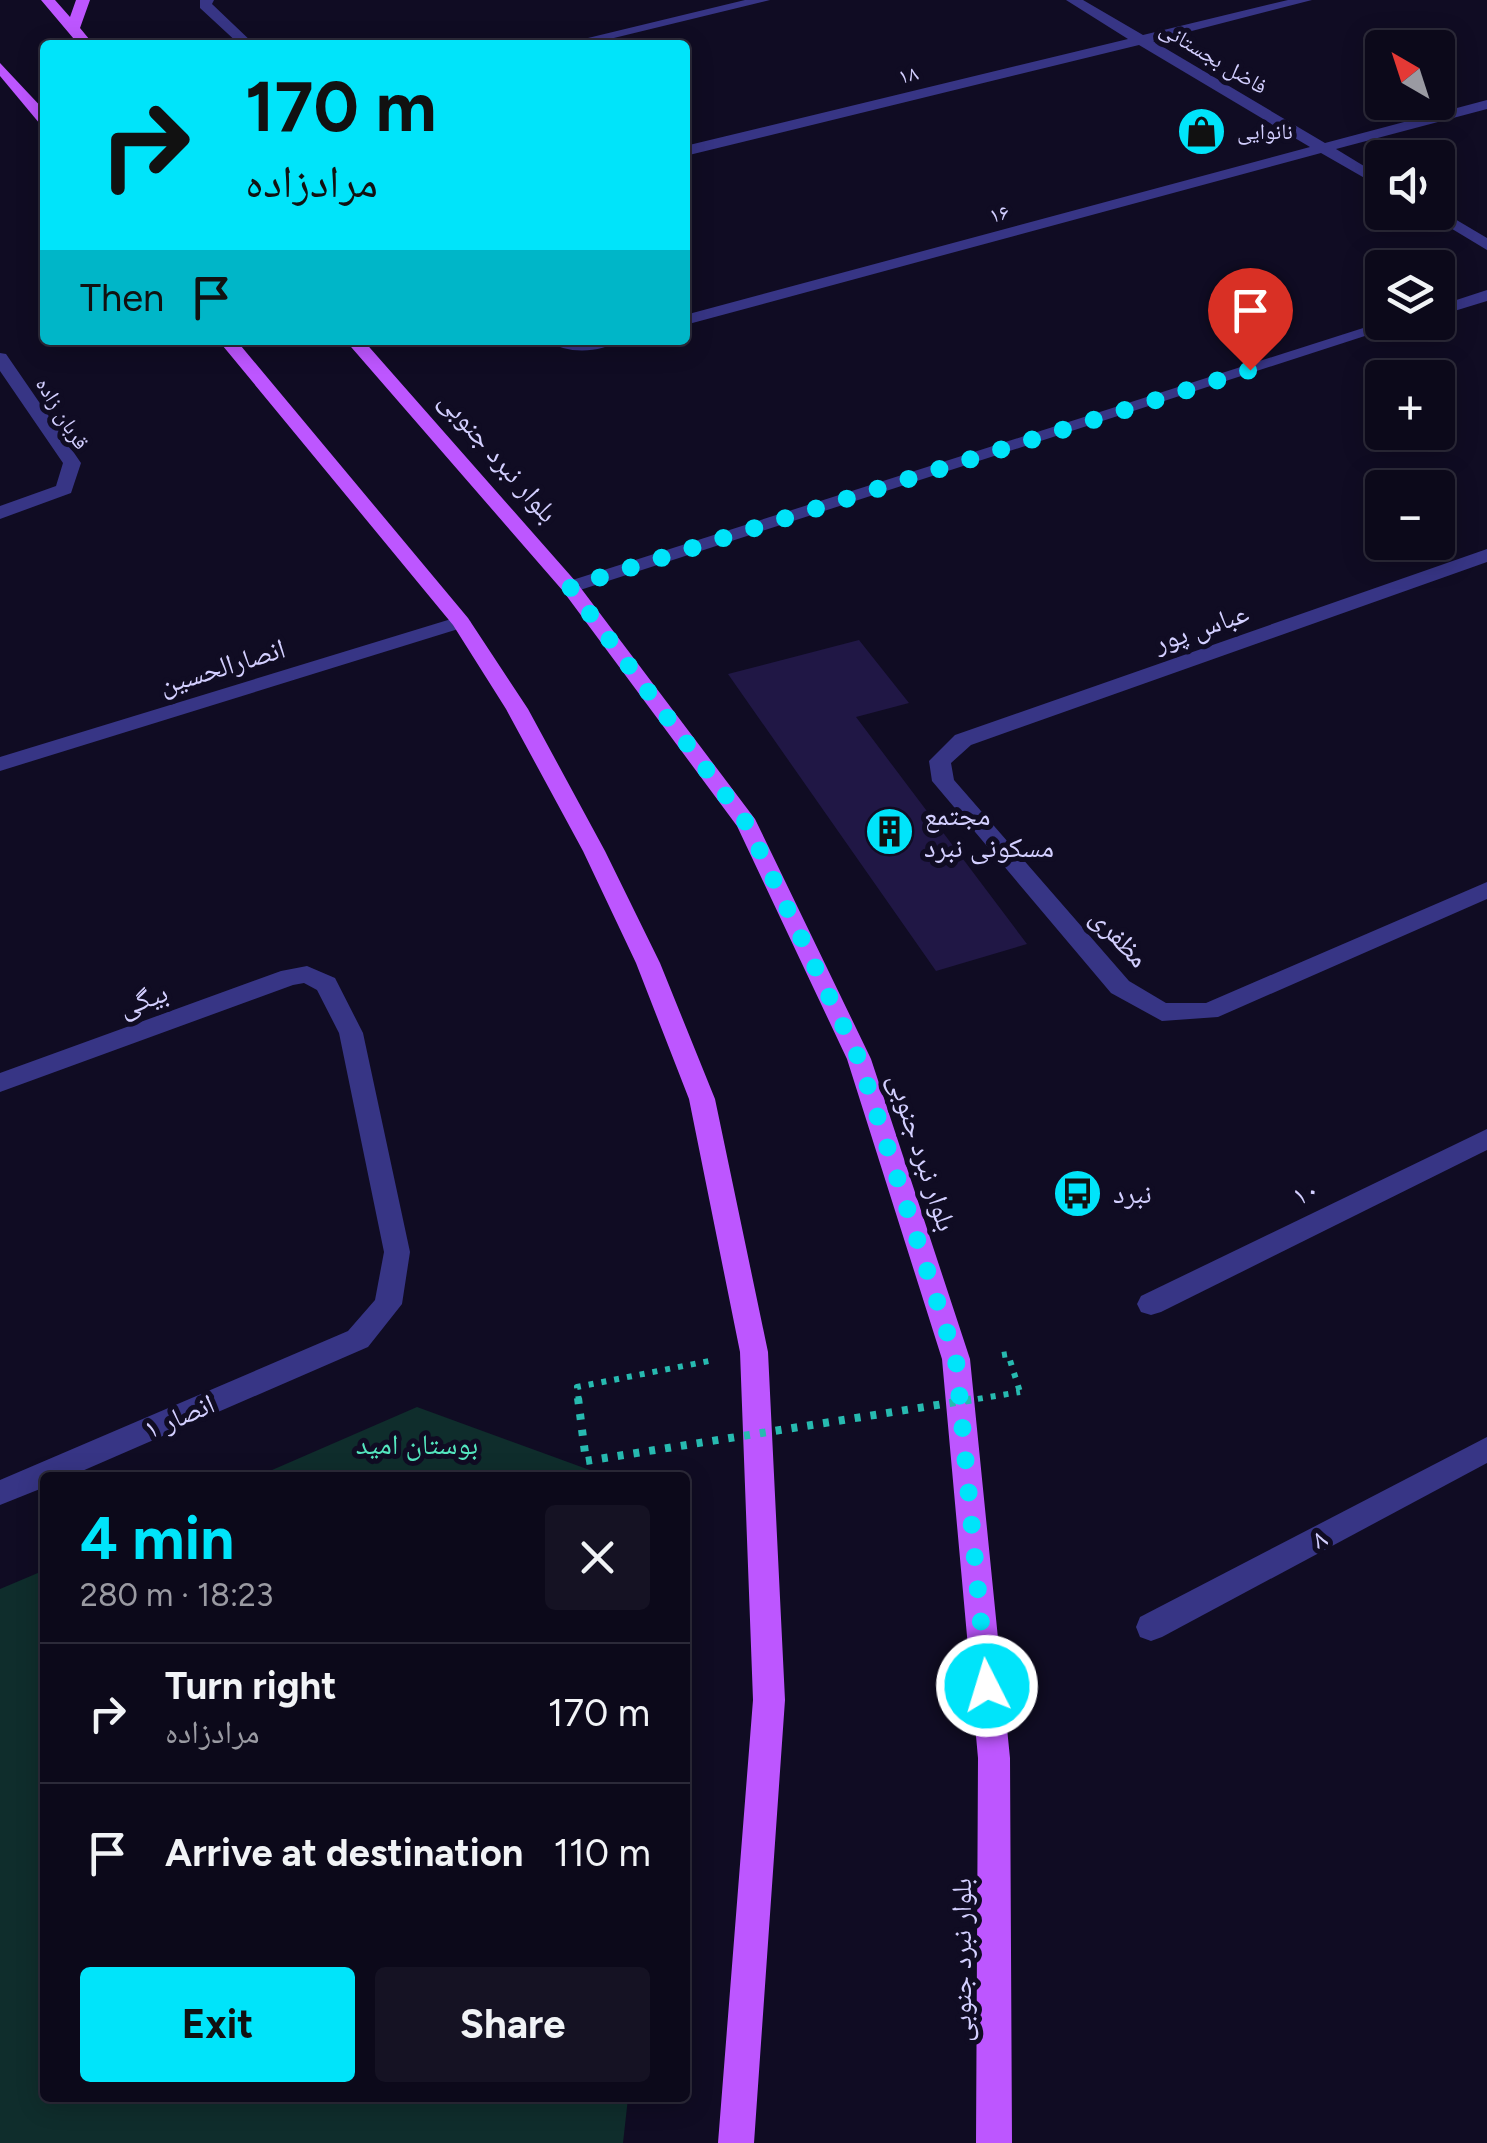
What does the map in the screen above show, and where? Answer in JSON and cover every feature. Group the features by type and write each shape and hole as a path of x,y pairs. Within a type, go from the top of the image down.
{"main road":[{"path":"48,0 83,40"},
{"path":"72,28 83,0"},
{"path":"0,68 40,116"},
{"path":"231,345 461,622 517,708 594,851 702,1098 754,1352 769,1700 736,2143"},
{"name":"بلوار نبرد جنوبی","path":"358,345 570,587 747,824 859,1059 956,1360 994,1758 994,2143"}],"street":[{"path":"206,0 205,6 242,40"},
{"path":"588,40 764,0"},
{"name":"فاضل بجستانی","path":"1074,0 1365,173"},
{"name":"۱۸","path":"690,150 1305,0"},
{"name":"۱۶","path":"690,319 1487,104"},
{"path":"1455,226 1487,245"},
{"path":"1455,305 1487,295"},
{"path":"570,587 1365,333"},
{"name":"قربان زاده","path":"0,358 72,464 64,490 0,512"},
{"name":"عباس پور","path":"940,761 963,740 1487,555"},
{"name":"انصارالحسین","path":"0,764 461,622"},
{"name":"مظفری","path":"940,761 944,781 1120,987 1162,1012 1208,1010 1487,890"},
{"name":"بیگی","path":"0,1083 289,977 307,974 326,984 352,1032 397,1252 388,1304 358,1339"},
{"name":"۱۰","path":"1151,1304 1487,1139"},
{"name":"انصار ۱","path":"49,1472 358,1339"},
{"name":"۸","path":"1151,1627 1487,1450"},
{"name":"انصار ۱","path":"0,1493 40,1476"}],"path":[{"path":"754,1352 577,1387 586,1461 1020,1392 1008,1354"}],"green space":[{"name":"بوستان امید","path":"417,1407 595,1472 268,1472"},
{"path":"40,1572 40,2102 628,2102 623,2143 0,2143 0,1589"}],"building":[{"name":"مجتمع مسکونی نبرد","path":"859,640 909,703 856,717 1027,944 936,971 728,674"}],"place":[{"name":"نانوایی","path":"1202,131"},
{"name":"مجتمع مسکونی نبرد","path":"889,831"},
{"name":"نبرد","path":"1078,1193"}],"route":[{"path":"987,1686 956,1360 859,1059 747,824 570,587 1250,370"}]}
